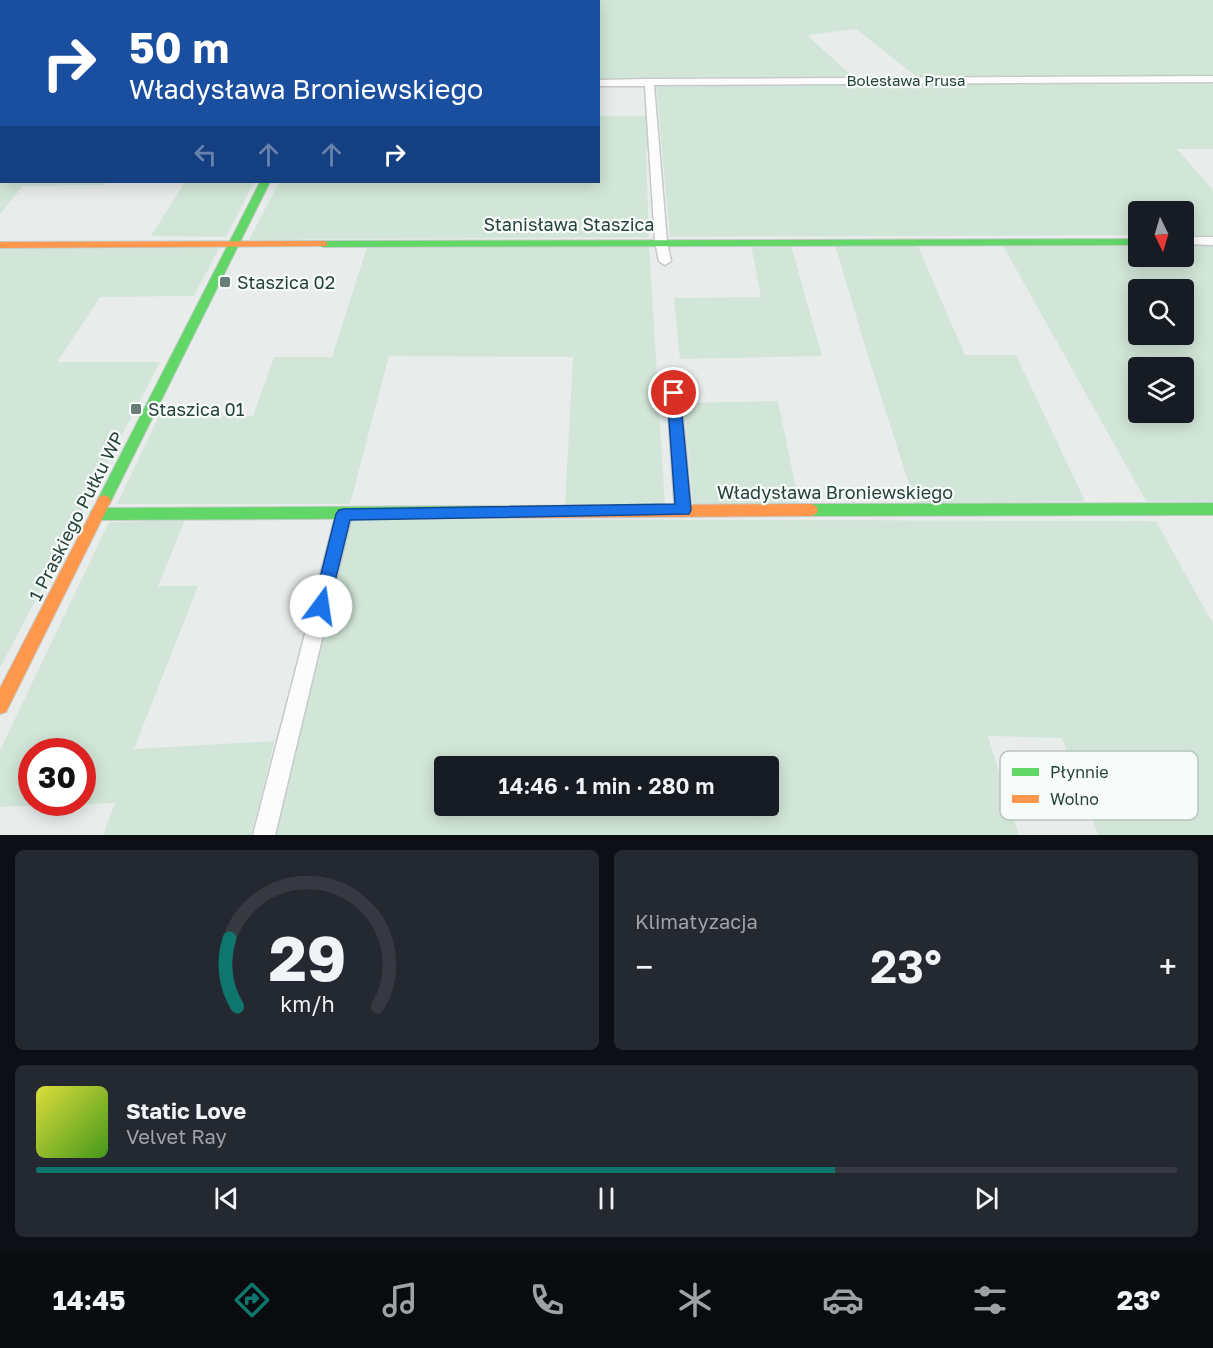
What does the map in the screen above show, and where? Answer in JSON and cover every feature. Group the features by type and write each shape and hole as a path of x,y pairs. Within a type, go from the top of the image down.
{"street":[{"name":"Bolesława Prusa","path":"600,82 1213,79"},
{"path":"649,82 661,242 665,261"},
{"name":"1 Praskiego Pułku WP","path":"0,706 264,183"},
{"path":"1194,242 1213,241"},
{"name":"Stanisława Staszica","path":"0,245 1128,242"},
{"path":"674,393 683,510"},
{"name":"Władysława Broniewskiego","path":"97,514 1213,509"},
{"path":"264,835 344,514"}],"green space":[{"path":"600,0 1213,0 1213,75 916,76 856,29 807,35 853,77 600,78"},
{"path":"1213,81 1213,149 1177,149 1213,190 1213,235 1194,235 1194,201 1128,201 1128,235 670,237 656,85"},
{"path":"600,116 650,116 652,151 646,151 649,237 249,240 278,183 600,183"},
{"path":"0,183 105,183 104,185 23,186 0,214"},
{"path":"184,183 253,183 226,237 151,236"},
{"path":"917,244 965,355 1016,355 1085,501 915,503 835,245"},
{"path":"1002,244 1128,245 1128,267 1194,267 1194,244 1213,244 1213,502 1146,501"},
{"path":"649,245 665,506 565,506 573,357 389,356 350,504 117,504 159,416 253,416 274,357 332,357 367,247"},
{"path":"751,245 791,245 822,356 680,359 674,298 761,297"},
{"path":"219,248 194,296 100,297 57,362 160,362 0,668 0,249"},
{"path":"778,401 799,504 693,506 684,403"},
{"path":"352,519 1156,521 1213,624 1213,835 1098,835 1092,820 1198,820 1198,751 1067,751 1062,738 988,736 1000,774 1000,820 1014,820 1019,835 274,835"},
{"path":"185,520 158,586 198,586 134,749 275,741 251,835 103,835 115,803 96,804 96,738 18,738 18,806 0,807 0,750 109,522"}],"traffic: fast":[{"path":"104,501 264,183"},
{"path":"323,244 1128,242"},
{"path":"811,510 1213,509"},
{"path":"97,514 490,512"}],"traffic: slow":[{"path":"0,245 323,244"},
{"path":"0,706 104,501"},
{"path":"490,512 811,510"}],"place":[{"name":"Staszica 02","path":"225,282"},
{"name":"Staszica 01","path":"136,409"}],"route":[{"path":"321,606 344,514 683,510 674,393"}]}
